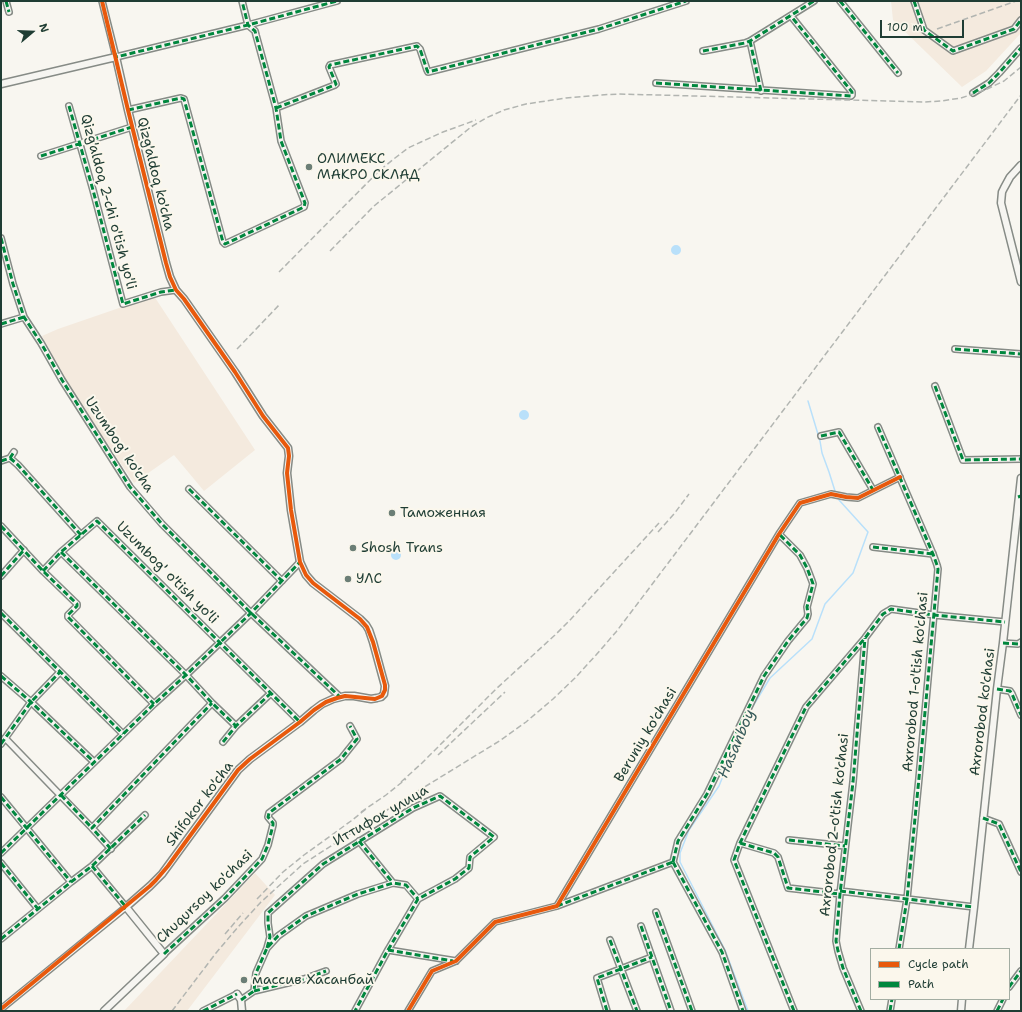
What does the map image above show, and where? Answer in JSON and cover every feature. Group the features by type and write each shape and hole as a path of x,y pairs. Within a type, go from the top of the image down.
{"street":[{"path":"6,1 9,12"},
{"name":"Qizg'aldoq ko'cha","path":"102,1 170,277 176,290 184,299 235,372 263,416 288,448 288,474 291,510 300,562"},
{"path":"128,110 181,98 184,99 223,242 225,244 304,207 305,203 281,141 276,108 256,35 248,25 242,1"},
{"path":"1,84 248,25 337,1"},
{"path":"276,108 335,85 336,84 329,67 330,65 417,46 420,49 428,72 599,29 686,1"},
{"path":"703,51 750,41 814,1"},
{"path":"840,1 898,73"},
{"path":"914,1 924,30 953,51 1014,30 1021,20"},
{"path":"656,83 761,91 852,95 852,92 791,16"},
{"path":"750,41 761,91"},
{"path":"973,93 989,83 1021,48"},
{"name":"Qizg'aldoq 2-chi o'tish yo'li","path":"69,106 123,304 161,292 176,290"},
{"path":"41,156 132,127"},
{"path":"1021,165 1010,177 1002,192 1002,203 1021,282"},
{"name":"Uzumbog' ko'cha","path":"1,238 24,318 41,343 66,387 133,491 162,524 251,614 340,697"},
{"path":"1,324 24,318"},
{"path":"955,348 1021,354"},
{"path":"935,386 963,460 1021,459"},
{"name":"Axrorobod 1-o'tish ko'chasi","path":"878,427 933,554 938,569 907,899 899,948"},
{"path":"821,436 839,432 873,490"},
{"path":"1,461 10,458 14,452"},
{"path":"10,458 81,535 61,552 43,571"},
{"name":"Beruniy ko'chasi","path":"557,906 779,534 800,503 831,494 858,498 900,477"},
{"name":"Axrorobod ko'chasi","path":"969,948 1021,478"},
{"path":"189,489 282,581"},
{"name":"Uzumbog' o'tish yo'li","path":"81,535 97,521 270,694 300,722"},
{"path":"1,526 43,571 77,604 68,617 154,704"},
{"path":"743,1011 722,952 672,862 678,842 707,794 764,676 788,641 807,618 807,607 813,584 812,581 800,555 779,534"},
{"path":"873,547 933,554"},
{"path":"1,576 24,550"},
{"path":"61,552 236,726"},
{"path":"1,853 154,704 251,614 300,562"},
{"name":"Shifokor ko'cha","path":"126,907 162,874 238,770 250,759 322,704 340,697 351,696 371,699 383,695 385,686 373,642 366,625 313,583 306,575 300,562"},
{"path":"794,1011 734,860 740,843 806,707 865,638 883,614 892,609 1005,622"},
{"path":"1,613 123,734"},
{"name":"Axrorobod 2-o'tish ko'chasi","path":"861,1011 844,968 836,941 840,892 853,782 865,638"},
{"path":"1003,643 1018,644 1021,642"},
{"path":"1,744 32,702 60,672"},
{"path":"1,676 32,702 94,762"},
{"path":"997,689 1010,691 1021,715"},
{"path":"223,742 236,726 270,694"},
{"path":"92,828 212,703"},
{"name":"Chuqursoy ko'chasi","path":"104,1011 225,898 262,859 268,845 273,825 268,817 269,813 341,759 357,741 357,737 350,726"},
{"path":"5,738 111,849"},
{"name":"Иттифок улица","path":"254,991 256,973 270,937 268,913 322,864 413,808 440,796 494,837 470,857 469,868 455,879 418,899"},
{"path":"1,797 71,882"},
{"path":"1,939 92,866 145,815"},
{"path":"984,818 999,824 1021,872"},
{"path":"789,840 845,846"},
{"path":"355,1011 418,899 406,885 393,883 359,841"},
{"path":"740,843 774,853 778,857 788,888 907,899 974,908"},
{"path":"408,1011 432,971 456,961 496,922 557,906 672,862"},
{"path":"1,863 38,909"},
{"path":"92,866 164,954"},
{"name":"Иттифок улица","path":"267,948 278,936 306,916 358,894 393,883"},
{"path":"1,1009 126,907"},
{"path":"656,912 692,1011"},
{"path":"641,926 671,1011"},
{"path":"610,940 636,1011"},
{"path":"388,950 456,961"},
{"path":"607,1011 597,978 652,957"},
{"path":"241,1000 254,991 304,980 326,971"},
{"path":"1010,986 1021,971"},
{"path":"203,1011 237,994 241,1000 242,1011"},
{"path":"890,1011 892,1000"},
{"path":"961,1011 962,1000"},
{"path":"997,1011 1002,1000"}],"shaded area":[{"path":"891,1 1021,1 1021,33 986,71 962,87 893,20"},
{"path":"154,296 255,450 204,491 174,455 134,483 69,388 42,336 58,329"},
{"path":"255,873 275,895 187,1011 124,1011"}],"water":[{"path":"674,245 678,245 680,246 680,254 674,255 671,252 671,248"},
{"path":"522,410 526,410 528,411 528,419 522,420 519,417 519,413"},
{"path":"394,550 398,550 400,551 400,559 394,560 391,557 391,553"}],"waterway":[{"name":"Hasanboy","path":"808,401 822,453 835,491"},
{"name":"Hasanboy","path":"750,711 770,678 812,639 825,604 853,573 868,532 839,500"},
{"name":"Hasanboy","path":"747,716 719,786 689,830 680,853 680,862 725,950 748,1011"}],"railway":[{"path":"937,29 1016,1"},
{"path":"330,251 374,206 471,127 504,110 526,104 566,98 619,94 925,102 941,101 961,98 985,90 1004,81 1021,67"},
{"path":"172,1011 216,953 238,927 261,902 303,864 501,740 526,722 575,678 616,632 1021,95"},
{"path":"279,272 380,170 395,158 408,148 443,132 476,120"},
{"path":"237,349 280,304"},
{"path":"658,532 689,494"},
{"path":"401,782 496,689 571,619 659,523"},
{"path":"438,755 505,692"},
{"path":"361,812 406,779"},
{"path":"257,899 283,872 366,809"},
{"path":"225,934 243,913"}],"marked path":[{"path":"6,1 9,12"},
{"path":"128,110 181,98 184,99 223,242 225,244 304,207 305,203 281,141 276,108 255,31 248,25 242,1"},
{"path":"115,53 116,57 248,25 337,1"},
{"path":"276,108 335,85 336,84 329,67 330,65 417,46 420,49 428,72 599,29 686,1"},
{"path":"703,51 750,41 814,1"},
{"path":"840,1 898,73"},
{"path":"914,1 924,30 953,51 1014,29 1021,20"},
{"path":"656,83 851,96 852,92 791,16"},
{"path":"750,41 761,91"},
{"path":"973,93 989,83 1021,48"},
{"path":"69,106 123,304 161,292 176,290"},
{"path":"41,156 132,127"},
{"path":"1,238 13,284 24,317 130,487 162,524 251,613 340,697"},
{"path":"1,324 24,317"},
{"path":"955,349 1021,354"},
{"path":"935,386 963,460 1021,459"},
{"path":"878,427 933,554 938,569 907,899 899,948"},
{"path":"821,436 839,432 873,490"},
{"path":"1,461 10,458 14,452"},
{"path":"10,458 81,535"},
{"path":"189,489 282,581"},
{"path":"43,571 61,552 97,521 300,722"},
{"path":"1,526 43,571 77,604 68,617 154,704"},
{"path":"673,862 678,841 707,794 764,676 788,641 807,618 807,607 813,584 800,555 779,534"},
{"path":"873,547 933,554"},
{"path":"1,576 24,550"},
{"path":"61,552 236,726"},
{"path":"1,853 154,704 251,613 300,562"},
{"path":"794,1011 734,860 740,843 806,707 865,638 883,614 891,609 1005,622"},
{"path":"1,613 123,734"},
{"path":"861,1011 843,968 836,941 853,782 865,638"},
{"path":"1003,643 1018,644 1021,642"},
{"path":"1,744 31,702 60,672"},
{"path":"1,676 31,702 94,762"},
{"path":"997,689 1010,691 1021,715"},
{"path":"223,742 236,726 270,694"},
{"path":"111,849 92,828 212,703"},
{"path":"164,954 225,898 262,859 268,845 273,825 268,817 269,813 341,759 357,739 350,726"},
{"path":"61,795 92,828"},
{"path":"267,948 270,937 268,913 323,864 413,808 440,796 494,837 470,857 469,868 455,879 418,899 355,1011"},
{"path":"1,797 71,882"},
{"path":"1,939 92,866 145,815"},
{"path":"983,818 999,824 1021,872"},
{"path":"789,840 845,846"},
{"path":"359,841 393,883"},
{"path":"740,843 774,853 778,857 788,888 840,894"},
{"path":"673,862 722,952 743,1011"},
{"path":"557,906 673,862"},
{"path":"1,863 38,909"},
{"path":"92,866 126,907 123,909"},
{"path":"241,1000 254,991 256,973 267,948 278,936 306,916 358,894 393,883 406,885 418,899"},
{"path":"840,891 974,907"},
{"path":"656,912 692,1011"},
{"path":"641,926 671,1011"},
{"path":"610,940 637,1011"},
{"path":"388,950 453,961"},
{"path":"607,1011 597,978 652,957"},
{"path":"254,991 304,979 326,971"},
{"path":"1010,986 1021,971"},
{"path":"203,1011 237,994"},
{"path":"890,1011 892,1000"},
{"path":"997,1011 1002,1000"}],"cycle path":[{"path":"1,1009 156,880 168,866 238,770 250,759 326,702 345,696 375,699 382,696 385,690 385,685 373,642 367,627 360,619 313,583 306,575 300,562 291,510 287,473 289,456 288,448 263,416 235,372 184,299 176,290 170,277 102,1"},
{"path":"408,1011 432,971 456,961 495,922 557,906 779,534 800,503 831,494 858,498 900,477"}],"place":[{"name":"ОЛИМЕКС МАКРО СКЛАД","path":"309,167"},
{"name":"Таможенная","path":"392,513"},
{"name":"Shosh Trans","path":"353,548"},
{"name":"УЛС","path":"348,579"},
{"name":"массив Хасанбай","path":"244,980"}]}
